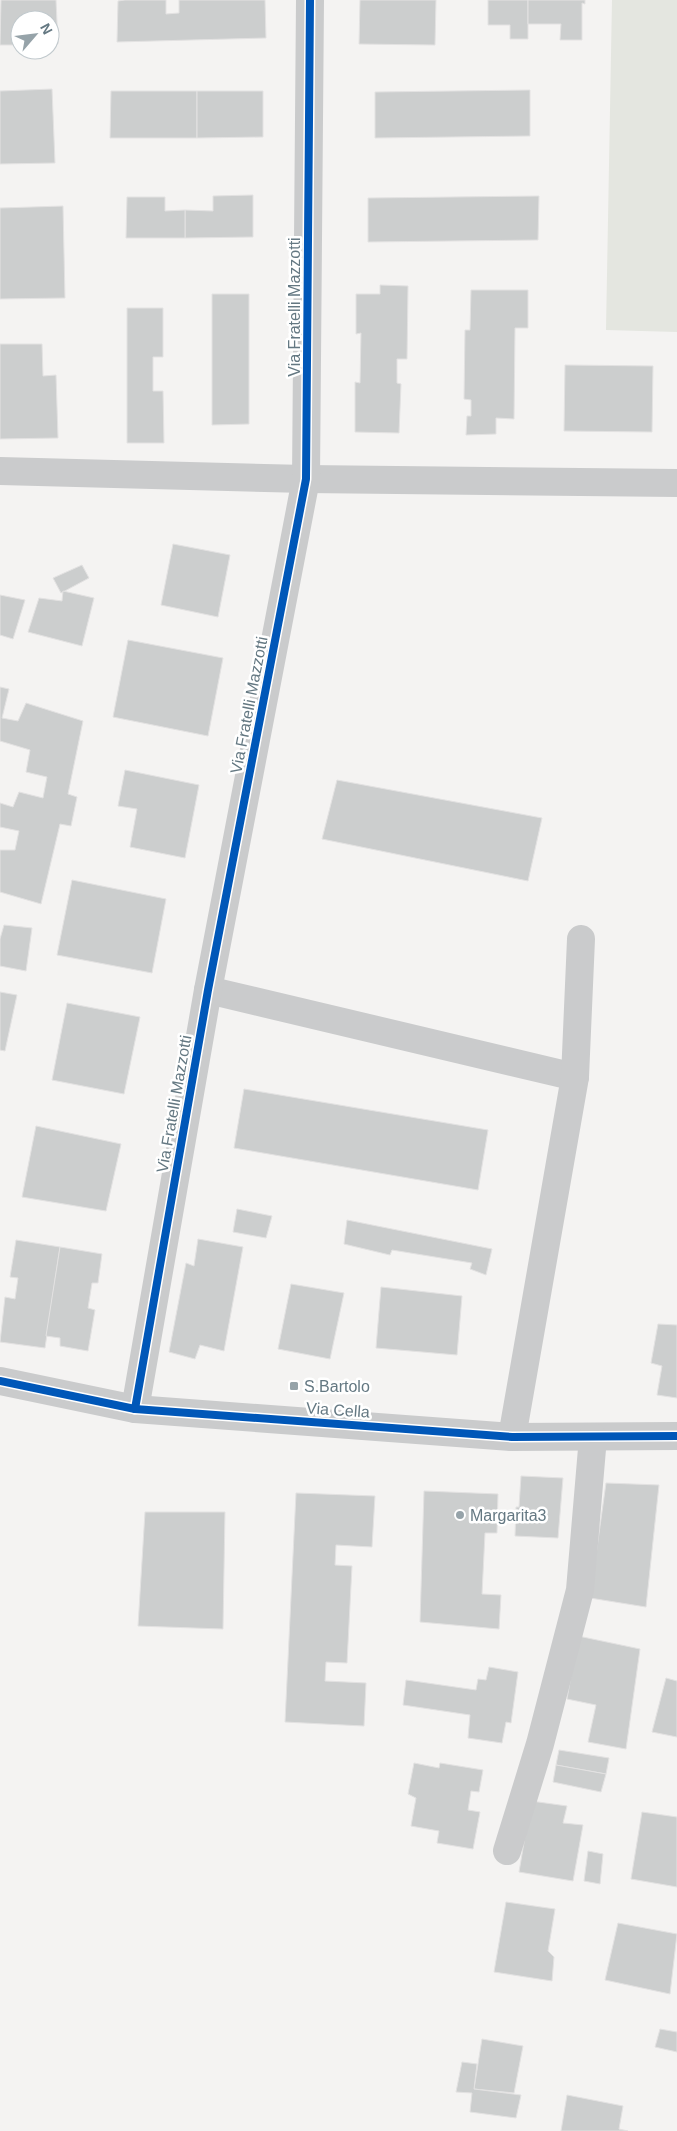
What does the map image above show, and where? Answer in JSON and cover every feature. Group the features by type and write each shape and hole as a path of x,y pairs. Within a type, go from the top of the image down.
{"street":[{"name":"Via Fratelli Mazzotti","path":"135,1409 208,990 306,479 310,0"},
{"path":"0,471 306,479 677,483"},
{"path":"512,1437 575,1076 581,939"},
{"path":"208,990 575,1076"},
{"name":"Via Cella","path":"0,1382 135,1409 512,1437 677,1436"},
{"path":"507,1851 540,1744 580,1590 593,1437"}],"shaded area":[{"path":"612,0 677,0 677,332 606,330"}],"building":[{"path":"1,0 56,0 56,10 10,10 10,45 0,45"},
{"path":"166,0 166,14 179,13 179,0 265,0 266,38 117,42 118,1"},
{"path":"360,0 436,0 435,45 359,44"},
{"path":"488,0 528,0 528,39 510,39 510,25 488,25"},
{"path":"528,0 585,0 585,4 582,3 582,40 560,40 561,24 528,24"},
{"path":"52,89 55,163 0,164 0,91"},
{"path":"530,90 530,136 375,138 375,92"},
{"path":"111,91 197,91 197,138 110,138"},
{"path":"197,91 263,91 263,137 197,138"},
{"path":"253,195 253,237 185,238 185,210 213,211 213,196"},
{"path":"539,196 538,240 368,242 368,198"},
{"path":"127,197 165,197 165,211 185,210 185,238 126,238"},
{"path":"63,206 65,298 0,299 0,208"},
{"path":"380,285 408,286 407,359 397,359 397,383 401,384 399,433 355,432 355,382 360,383 361,333 356,334 356,294 380,294"},
{"path":"471,290 528,290 528,328 515,328 514,419 496,418 496,434 466,435 467,416 471,416 471,400 464,399 465,330 470,330"},
{"path":"212,294 249,294 249,424 212,425"},
{"path":"127,308 163,308 163,357 153,357 153,391 163,391 164,443 127,443"},
{"path":"0,344 42,344 43,376 56,375 58,438 0,439"},
{"path":"565,365 653,366 652,432 564,431"},
{"path":"173,544 230,555 218,617 161,605"},
{"path":"82,565 89,578 61,593 53,578"},
{"path":"63,591 94,598 82,646 28,632 39,598 62,601"},
{"path":"0,595 25,600 13,639 0,635"},
{"path":"128,640 223,658 208,736 113,717"},
{"path":"0,687 9,689 2,718 18,721 26,703 83,721 68,794 77,797 71,826 60,824 41,904 0,892 0,850 15,850 19,831 0,827 0,803 13,807 19,792 43,798 47,777 26,772 30,750 0,741"},
{"path":"125,770 199,785 185,858 130,847 137,809 118,806"},
{"path":"337,780 542,818 528,881 322,839"},
{"path":"72,880 166,899 152,973 57,955"},
{"path":"4,925 32,928 26,971 0,966 0,939"},
{"path":"0,992 17,995 5,1051 0,1050"},
{"path":"67,1003 140,1017 124,1094 52,1080"},
{"path":"244,1089 488,1130 478,1190 234,1148"},
{"path":"36,1126 121,1144 106,1211 22,1197"},
{"path":"237,1209 272,1216 266,1238 233,1232"},
{"path":"347,1220 492,1249 486,1275 470,1269 472,1263 392,1250 390,1255 344,1244"},
{"path":"198,1239 243,1247 224,1351 200,1345 195,1359 169,1352 186,1263 194,1266"},
{"path":"16,1240 60,1247 45,1348 0,1342 5,1297 15,1299 18,1278 10,1277"},
{"path":"60,1247 102,1254 98,1283 92,1283 88,1308 95,1310 88,1351 60,1346 60,1338 46,1336"},
{"path":"291,1284 344,1293 330,1359 278,1349"},
{"path":"381,1287 462,1296 457,1355 376,1348"},
{"path":"658,1324 677,1325 677,1398 657,1395 662,1366 651,1363"},
{"path":"521,1476 563,1478 558,1538 515,1536 516,1507 519,1507"},
{"path":"606,1483 659,1485 646,1607 590,1598"},
{"path":"424,1491 498,1494 497,1533 485,1533 482,1594 501,1595 499,1629 420,1622"},
{"path":"296,1493 375,1496 372,1547 336,1545 335,1565 352,1566 347,1663 326,1662 325,1681 366,1683 364,1726 285,1722"},
{"path":"145,1512 225,1512 223,1629 138,1626"},
{"path":"578,1636 640,1649 626,1749 588,1742 596,1705 567,1699"},
{"path":"489,1667 518,1672 511,1723 506,1722 502,1743 468,1738 470,1715 403,1705 406,1680 476,1690 478,1679 486,1680"},
{"path":"666,1678 677,1681 677,1737 652,1732"},
{"path":"559,1750 609,1758 606,1774 556,1765"},
{"path":"414,1763 439,1768 440,1763 483,1770 479,1792 471,1791 468,1810 480,1812 473,1849 437,1843 439,1831 411,1826 416,1798 408,1794"},
{"path":"556,1765 606,1774 601,1792 553,1782"},
{"path":"531,1801 567,1806 563,1823 583,1825 573,1881 519,1872"},
{"path":"642,1812 677,1817 677,1887 631,1879"},
{"path":"588,1851 603,1854 600,1884 584,1881"},
{"path":"506,1902 555,1909 548,1951 554,1957 552,1981 494,1972"},
{"path":"618,1923 677,1934 670,1994 605,1980"},
{"path":"660,2029 677,2032 677,2052 655,2047"},
{"path":"482,2039 523,2046 514,2093 474,2089"},
{"path":"462,2062 477,2064 474,2089 521,2095 516,2118 470,2112 472,2093 456,2092"},
{"path":"567,2095 623,2106 619,2129 628,2131 561,2131"}],"cycle path":[{"path":"135,1409 208,990 306,479 310,0"},
{"path":"0,1381 135,1409 512,1437 677,1436"}],"place":[{"name":"S.Bartolo","path":"294,1386"},
{"name":"Margarita3","path":"460,1515"}]}
